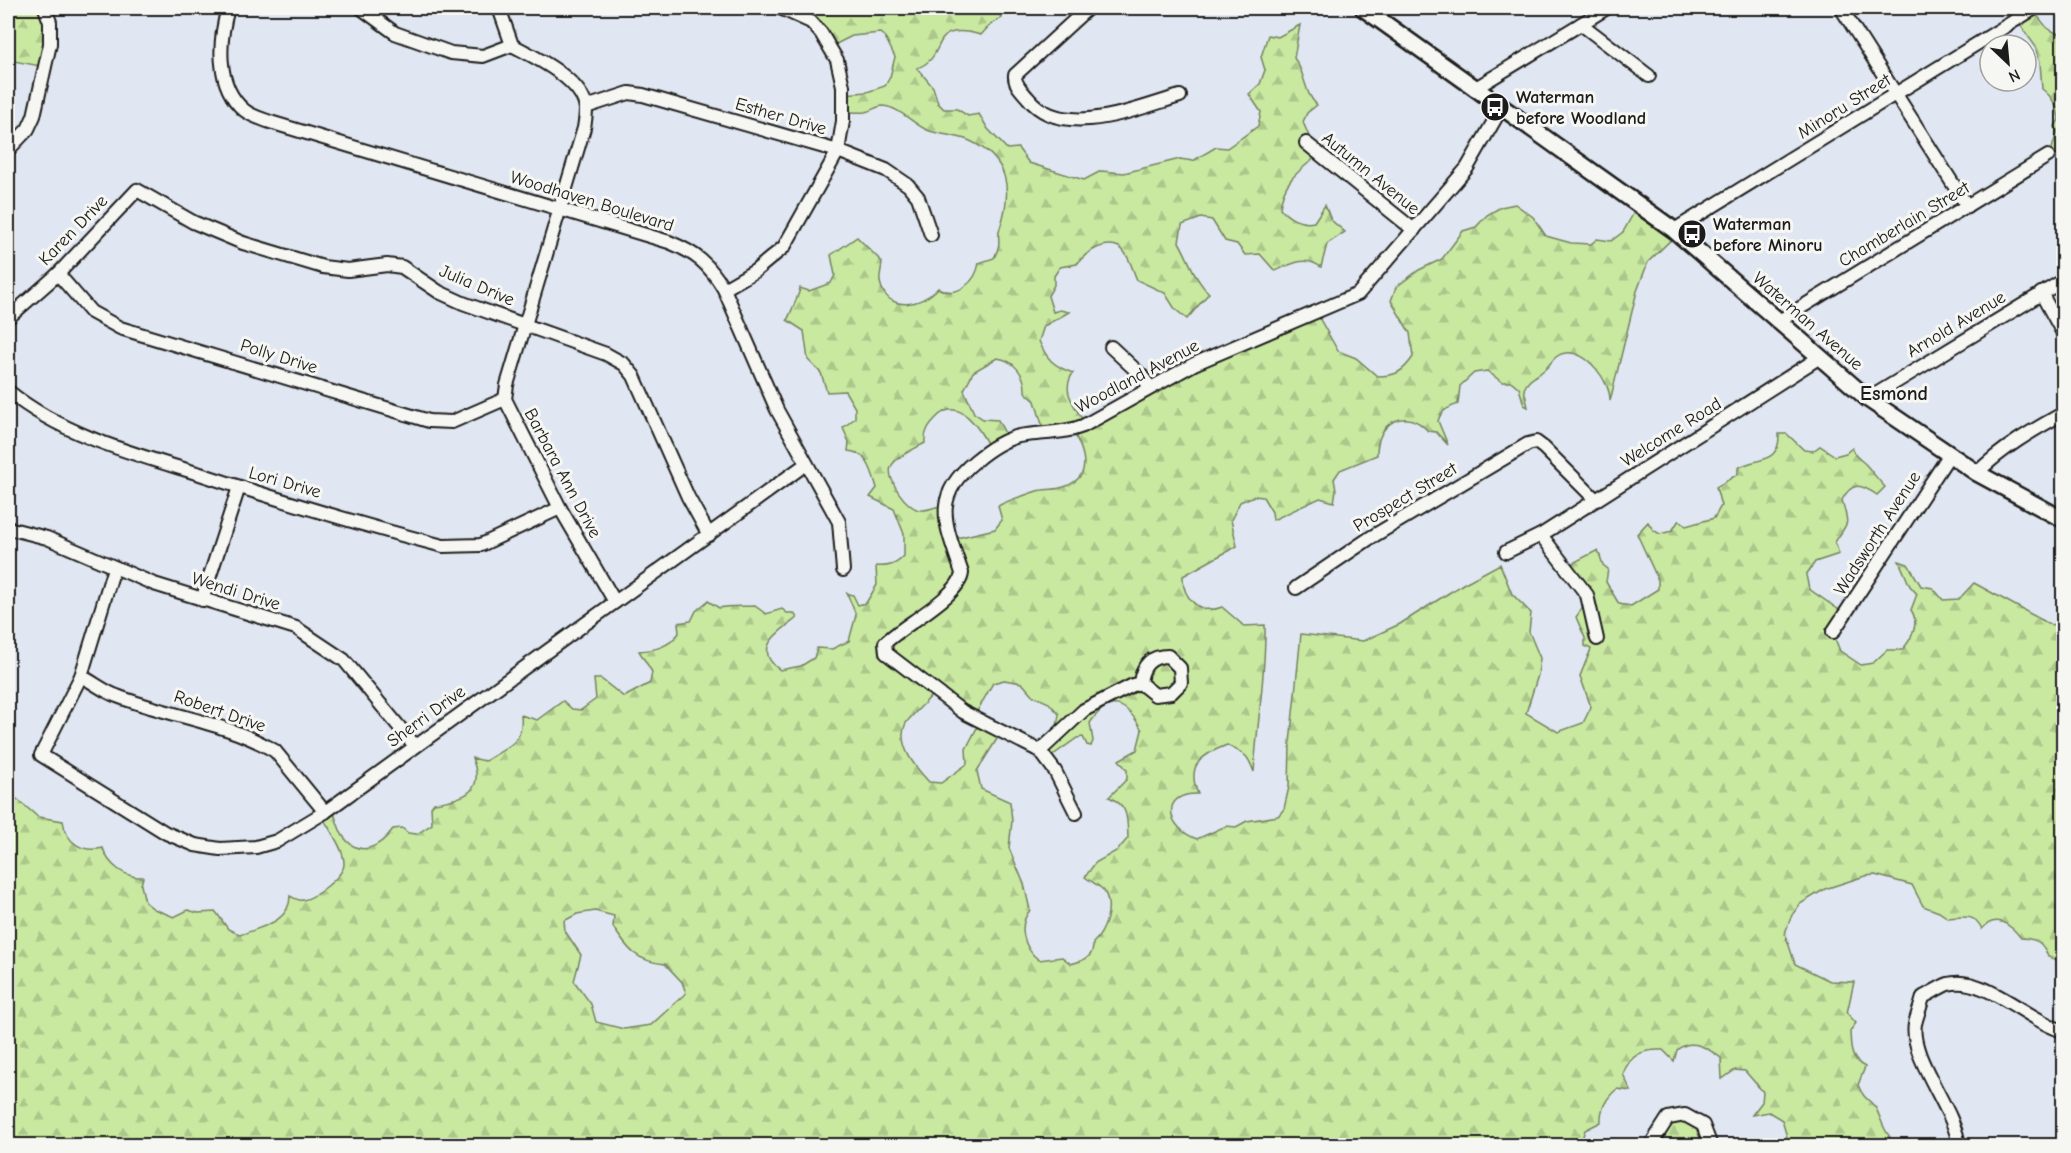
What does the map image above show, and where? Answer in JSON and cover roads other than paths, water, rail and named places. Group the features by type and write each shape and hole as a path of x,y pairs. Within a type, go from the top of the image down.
{"main road":[{"name":"Waterman Avenue","path":"1363,8 1674,230 1868,399 1977,473 2064,520"}],"street":[{"path":"8,150 27,129 34,116 50,44 50,22 45,8"},
{"name":"Woodhaven Boulevard","path":"228,8 222,32 224,74 233,97 245,111 270,122 690,251 713,270 724,289 777,410 839,522 843,570"},
{"path":"361,8 394,33 451,52 483,56 512,45"},
{"path":"499,8 512,45 549,64 564,77 586,107"},
{"path":"724,289 755,272 784,247 838,151 843,121 843,86 837,60 822,33 811,22 780,8"},
{"path":"1088,8 1015,75 1017,85 1031,102 1062,118 1098,119 1180,96"},
{"path":"1474,89 1607,8"},
{"path":"1841,8 1967,206"},
{"name":"Minoru Street","path":"1674,230 2032,10"},
{"path":"1581,24 1649,76"},
{"name":"Esther Drive","path":"586,107 629,93 643,95 838,151 885,170 908,185 925,210 931,235"},
{"name":"Barbara Ann Drive","path":"586,107 584,128 505,399 560,508 615,602"},
{"name":"Woodland Avenue","path":"1076,813 1055,771 1040,751 947,702 886,653 885,643 951,593 961,579 944,513 948,492 961,473 984,454 1008,440 1076,429 1150,387 1233,346 1358,294 1467,168 1502,107"},
{"name":"Autumn Avenue","path":"1306,143 1414,230"},
{"name":"Chamberlain Street","path":"1779,321 2048,156"},
{"name":"Karen Drive","path":"8,318 58,274 137,190"},
{"name":"Julia Drive","path":"137,190 193,222 243,243 323,267 348,270 387,265 402,267 439,292 606,354 624,364 634,375 664,447 709,535"},
{"name":"Polly Drive","path":"58,274 91,312 120,328 429,421 452,422 505,399"},
{"name":"Arnold Avenue","path":"1868,399 2064,279"},
{"path":"2041,293 2064,334"},
{"path":"1111,347 1141,375 1150,387"},
{"name":"Welcome Road","path":"1506,552 1541,535 1820,357"},
{"name":"Lori Drive","path":"8,391 32,411 61,426 239,487 379,529 455,548 481,545 560,508"},
{"path":"1977,473 2007,448 2064,413"},
{"name":"Prospect Street","path":"1296,588 1370,538 1528,444 1536,442 1596,500"},
{"name":"Wadsworth Avenue","path":"1833,632 1950,454"},
{"name":"Sherri Drive","path":"81,676 41,754 166,833 195,845 220,849 256,847 277,841 325,812 806,464"},
{"path":"202,600 239,487"},
{"name":"Wendi Drive","path":"8,528 47,538 114,568 202,600 296,628 323,644 359,675 415,746"},
{"path":"1541,535 1587,595 1598,639"},
{"path":"81,676 114,568"},
{"name":"Robert Drive","path":"81,676 116,696 228,730 264,744 280,758 325,812"},
{"path":"1040,751 1084,710 1104,698 1140,683"},
{"path":"1959,1146 1945,1107 1921,1057 1914,1026 1923,997 1950,984 1976,986 2029,1012 2053,1028 2064,1031"},
{"path":"1650,1146 1655,1134 1668,1118 1685,1115 1702,1125 1711,1146"}],"place":[{"name":"Waterman before Woodland","path":"1495,107"},
{"name":"Waterman before Minoru","path":"1692,234"}],"district":[{"name":"Esmond","path":"1894,393"}]}
